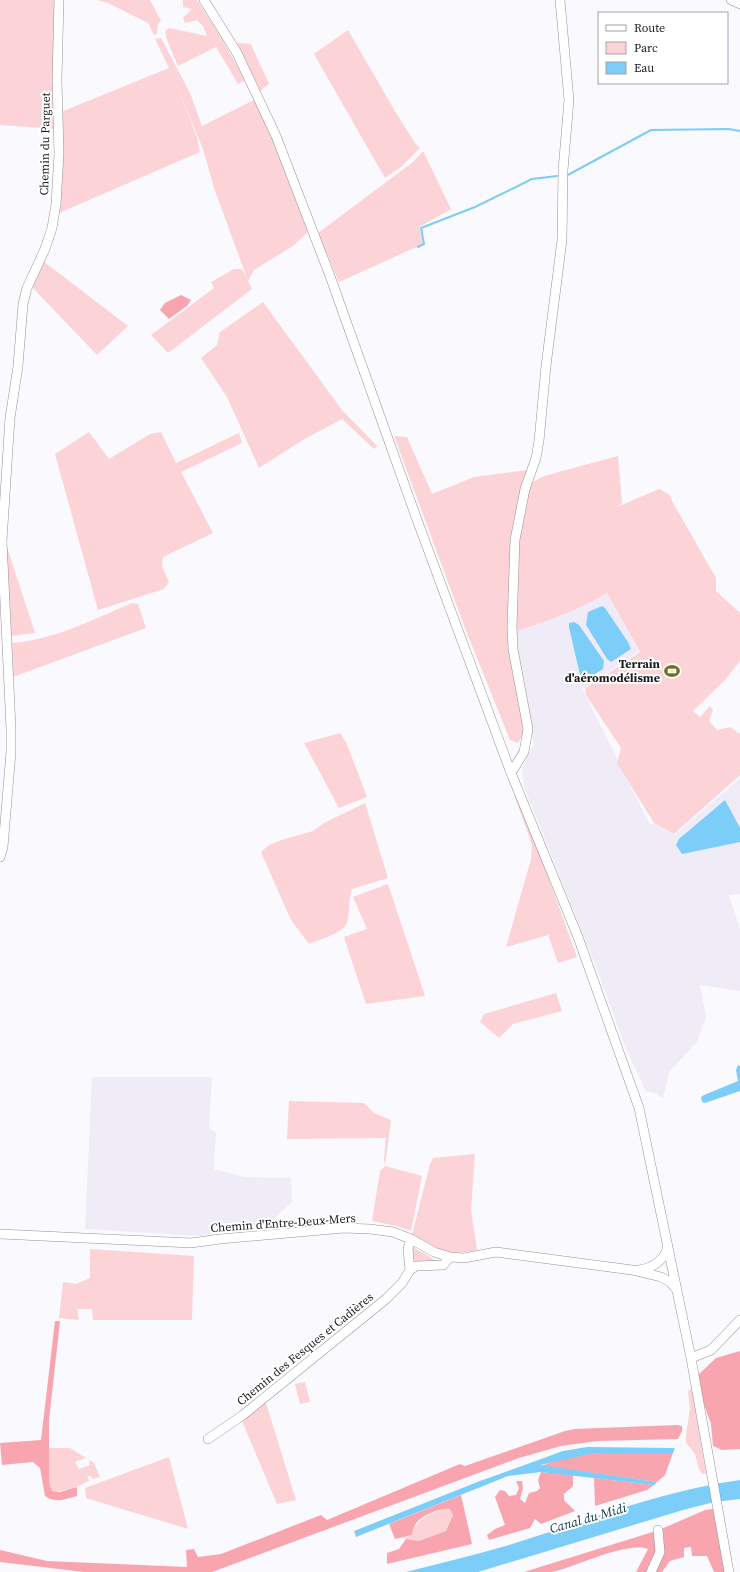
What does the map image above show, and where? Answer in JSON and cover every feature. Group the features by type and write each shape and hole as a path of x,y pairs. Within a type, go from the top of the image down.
{"street":[{"name":"Chemin du Parguet","path":"0,857 4,840 11,728 2,541 3,517 10,418 18,366 23,304 27,288 50,235 56,204 59,154 57,80 59,0"},
{"path":"204,0 236,53 276,136 327,268 416,517 512,773 578,937 639,1108 691,1358 729,1572"},
{"path":"512,773 524,752 528,729 513,649 512,626 515,540 525,489 536,458 539,442 563,217 563,170 569,100 560,0"},
{"path":"732,0 740,4"},
{"name":"Chemin d'Entre-Deux-Mers","path":"0,1234 191,1243 344,1228 393,1232 411,1239 434,1252 450,1257 464,1258 496,1252 632,1270 649,1274 670,1282 677,1290"},
{"path":"411,1239 408,1249 410,1270 416,1266 443,1265 450,1257"},
{"path":"654,1264 662,1258 668,1245"},
{"name":"Chemin d'Entre-Deux-Mers","path":"632,1270 644,1269 654,1264 665,1262 672,1266 668,1272 649,1274"},
{"name":"Chemin des Fesques et Cadières","path":"208,1439 243,1415 386,1299 402,1283 410,1270"},
{"path":"691,1358 711,1350 740,1320"},
{"path":"651,1572 660,1552 658,1530"}],"shaded area":[{"path":"181,295 191,300 188,305 169,319 160,310 165,303"},
{"path":"607,593 639,651 585,689 579,682 650,825 654,823 675,835 740,778 740,894 729,895 740,929 740,991 700,985 706,1017 697,1042 670,1071 663,1098 652,1092 646,1092 624,1044 598,972 524,787 522,768 534,745 514,631 545,621 591,602"},
{"path":"92,1077 212,1077 209,1128 216,1132 214,1169 244,1177 291,1178 292,1202 266,1226 201,1236 85,1229"},
{"path":"55,1321 60,1321 49,1420 49,1482 52,1491 60,1492 77,1487 77,1496 53,1500 45,1496 40,1468 33,1462 2,1465 0,1443 41,1440"},
{"path":"740,1351 740,1449 722,1450 713,1446 711,1424 702,1399 698,1375 716,1358"},
{"path":"682,1426 682,1431 678,1439 598,1441 561,1446 519,1458 212,1572 84,1572 0,1562 0,1550 47,1561 187,1567 186,1550 194,1549 198,1557 221,1554 321,1515 327,1520 460,1464 465,1466 565,1431 574,1429"},
{"path":"595,1453 673,1453 665,1475 657,1482 541,1466 557,1460"},
{"path":"541,1472 573,1475 573,1486 564,1494 564,1500 575,1511 541,1524 535,1519 530,1528 489,1540 487,1535 495,1529 505,1525 495,1497 500,1490 505,1491 509,1496 516,1495 519,1488 516,1481 522,1481 523,1488 520,1499 525,1503 529,1493 537,1491 540,1488 538,1480"},
{"path":"594,1478 654,1485 647,1490 595,1506"},
{"path":"461,1495 472,1544 387,1564 387,1553 399,1549 406,1539 419,1541 446,1531 453,1515 450,1509 442,1509 432,1512 417,1522 412,1535 395,1539 389,1524"},
{"path":"713,1509 725,1572 714,1572 707,1556 692,1556 691,1547 684,1548 684,1557 670,1561 662,1572 636,1572 648,1549 639,1547 614,1551 552,1572 524,1572 659,1530 705,1510"}],"green space":[{"path":"0,0 55,0 55,129 0,125"},
{"path":"97,0 150,0 161,21 158,24 157,34 154,35 148,23 108,3"},
{"path":"183,0 197,0 221,37 245,80 238,84 216,47 178,66 167,40 165,31 169,28 207,36 203,26 197,20 185,23 183,18 192,9 183,7"},
{"path":"348,30 396,113 415,143 420,148 401,167 385,178 314,54"},
{"path":"161,38 190,93 202,126 256,99 266,120 308,232 293,246 254,270 248,281 214,188 203,149 174,79 197,137 200,152 59,213 61,112 169,68 155,39"},
{"path":"237,43 251,44 269,84 260,91"},
{"path":"423,151 451,209 419,227 423,244 339,282 318,233 413,162"},
{"path":"43,261 128,326 97,355 32,287"},
{"path":"234,269 242,269 252,289 168,353 151,335 214,288 211,282"},
{"path":"263,302 342,410 377,446 374,449 342,419 303,440 259,468 227,397 201,358 217,345 220,332"},
{"path":"89,432 109,459 150,434 161,432 176,463 239,433 242,443 181,472 213,533 163,557 162,566 169,582 164,589 98,610 55,454"},
{"path":"394,436 407,437 432,494 474,477 527,470 512,542 510,567 525,731 518,743 510,740 465,628"},
{"path":"618,456 622,503 617,507 659,489 670,495 716,578 716,591 740,613 740,661 725,680 693,711 700,717 710,706 713,710 709,721 717,730 730,727 740,734 740,775 674,834 654,823 617,763 621,748 586,695 585,689 640,652 607,593 562,615 534,626 514,631 516,543 529,484 544,476"},
{"path":"5,541 35,633 11,636"},
{"path":"132,603 138,604 146,628 13,677 12,643 43,638 74,628"},
{"path":"340,733 346,742 367,797 339,808 304,743"},
{"path":"519,797 577,957 558,963 548,935 506,947 531,859 532,845 516,800"},
{"path":"365,803 388,878 352,889 348,920 344,927 330,936 309,944 291,920 261,852 269,845 313,831 324,823"},
{"path":"388,884 425,996 366,1004 344,937 367,929 353,897"},
{"path":"556,993 562,1011 513,1024 499,1038 480,1022 484,1014"},
{"path":"289,1101 364,1103 374,1113 391,1120 385,1166 384,1159 386,1138 287,1139"},
{"path":"475,1154 471,1210 477,1250 450,1252 412,1235 430,1164 433,1158"},
{"path":"385,1166 422,1176 411,1231 397,1226 372,1221 380,1171"},
{"path":"411,1246 440,1263 414,1262 411,1259"},
{"path":"90,1249 194,1256 192,1320 93,1320 92,1309 77,1309 79,1320 59,1318 63,1282 76,1284 90,1278"},
{"path":"305,1382 310,1402 300,1404 295,1384"},
{"path":"692,1389 706,1473 702,1474 695,1454 686,1443 690,1409 688,1391"},
{"path":"265,1400 296,1500 277,1504 242,1421"},
{"path":"49,1448 70,1448 86,1458 75,1462 79,1469 90,1465 89,1460 94,1463 100,1477 92,1479 91,1476 87,1476 89,1481 71,1489 52,1491 49,1483"},
{"path":"169,1457 188,1529 86,1498 85,1488"},
{"path":"444,1508 450,1509 453,1515 446,1531 419,1541 403,1538 412,1535 417,1524 424,1517"}],"water":[{"path":"602,606 605,608 628,642 631,649 611,662 607,659 586,625 588,612"},
{"path":"574,622 579,625 604,661 603,669 587,679 580,675 569,627 569,623"},
{"path":"725,800 740,828 740,842 682,854 676,845 679,839"},
{"path":"738,1065 740,1066 740,1091 705,1103 702,1102 701,1097 704,1095 738,1081 736,1070"},
{"path":"587,1447 675,1448 673,1453 595,1453 540,1465 657,1482 654,1485 541,1472 508,1476 356,1537 354,1531 480,1481 563,1451"},
{"path":"740,1480 740,1499 714,1502 683,1510 478,1572 406,1572 509,1545 681,1491"}],"waterway":[{"path":"566,176 651,130 729,129 740,131"},
{"path":"418,247 424,244 421,228 475,207 532,179 557,176"}],"place":[{"name":"Terrain d'aéromodélisme","path":"672,671"}],"water label":[{"name":"Canal du Midi","path":"588,1518"}]}
